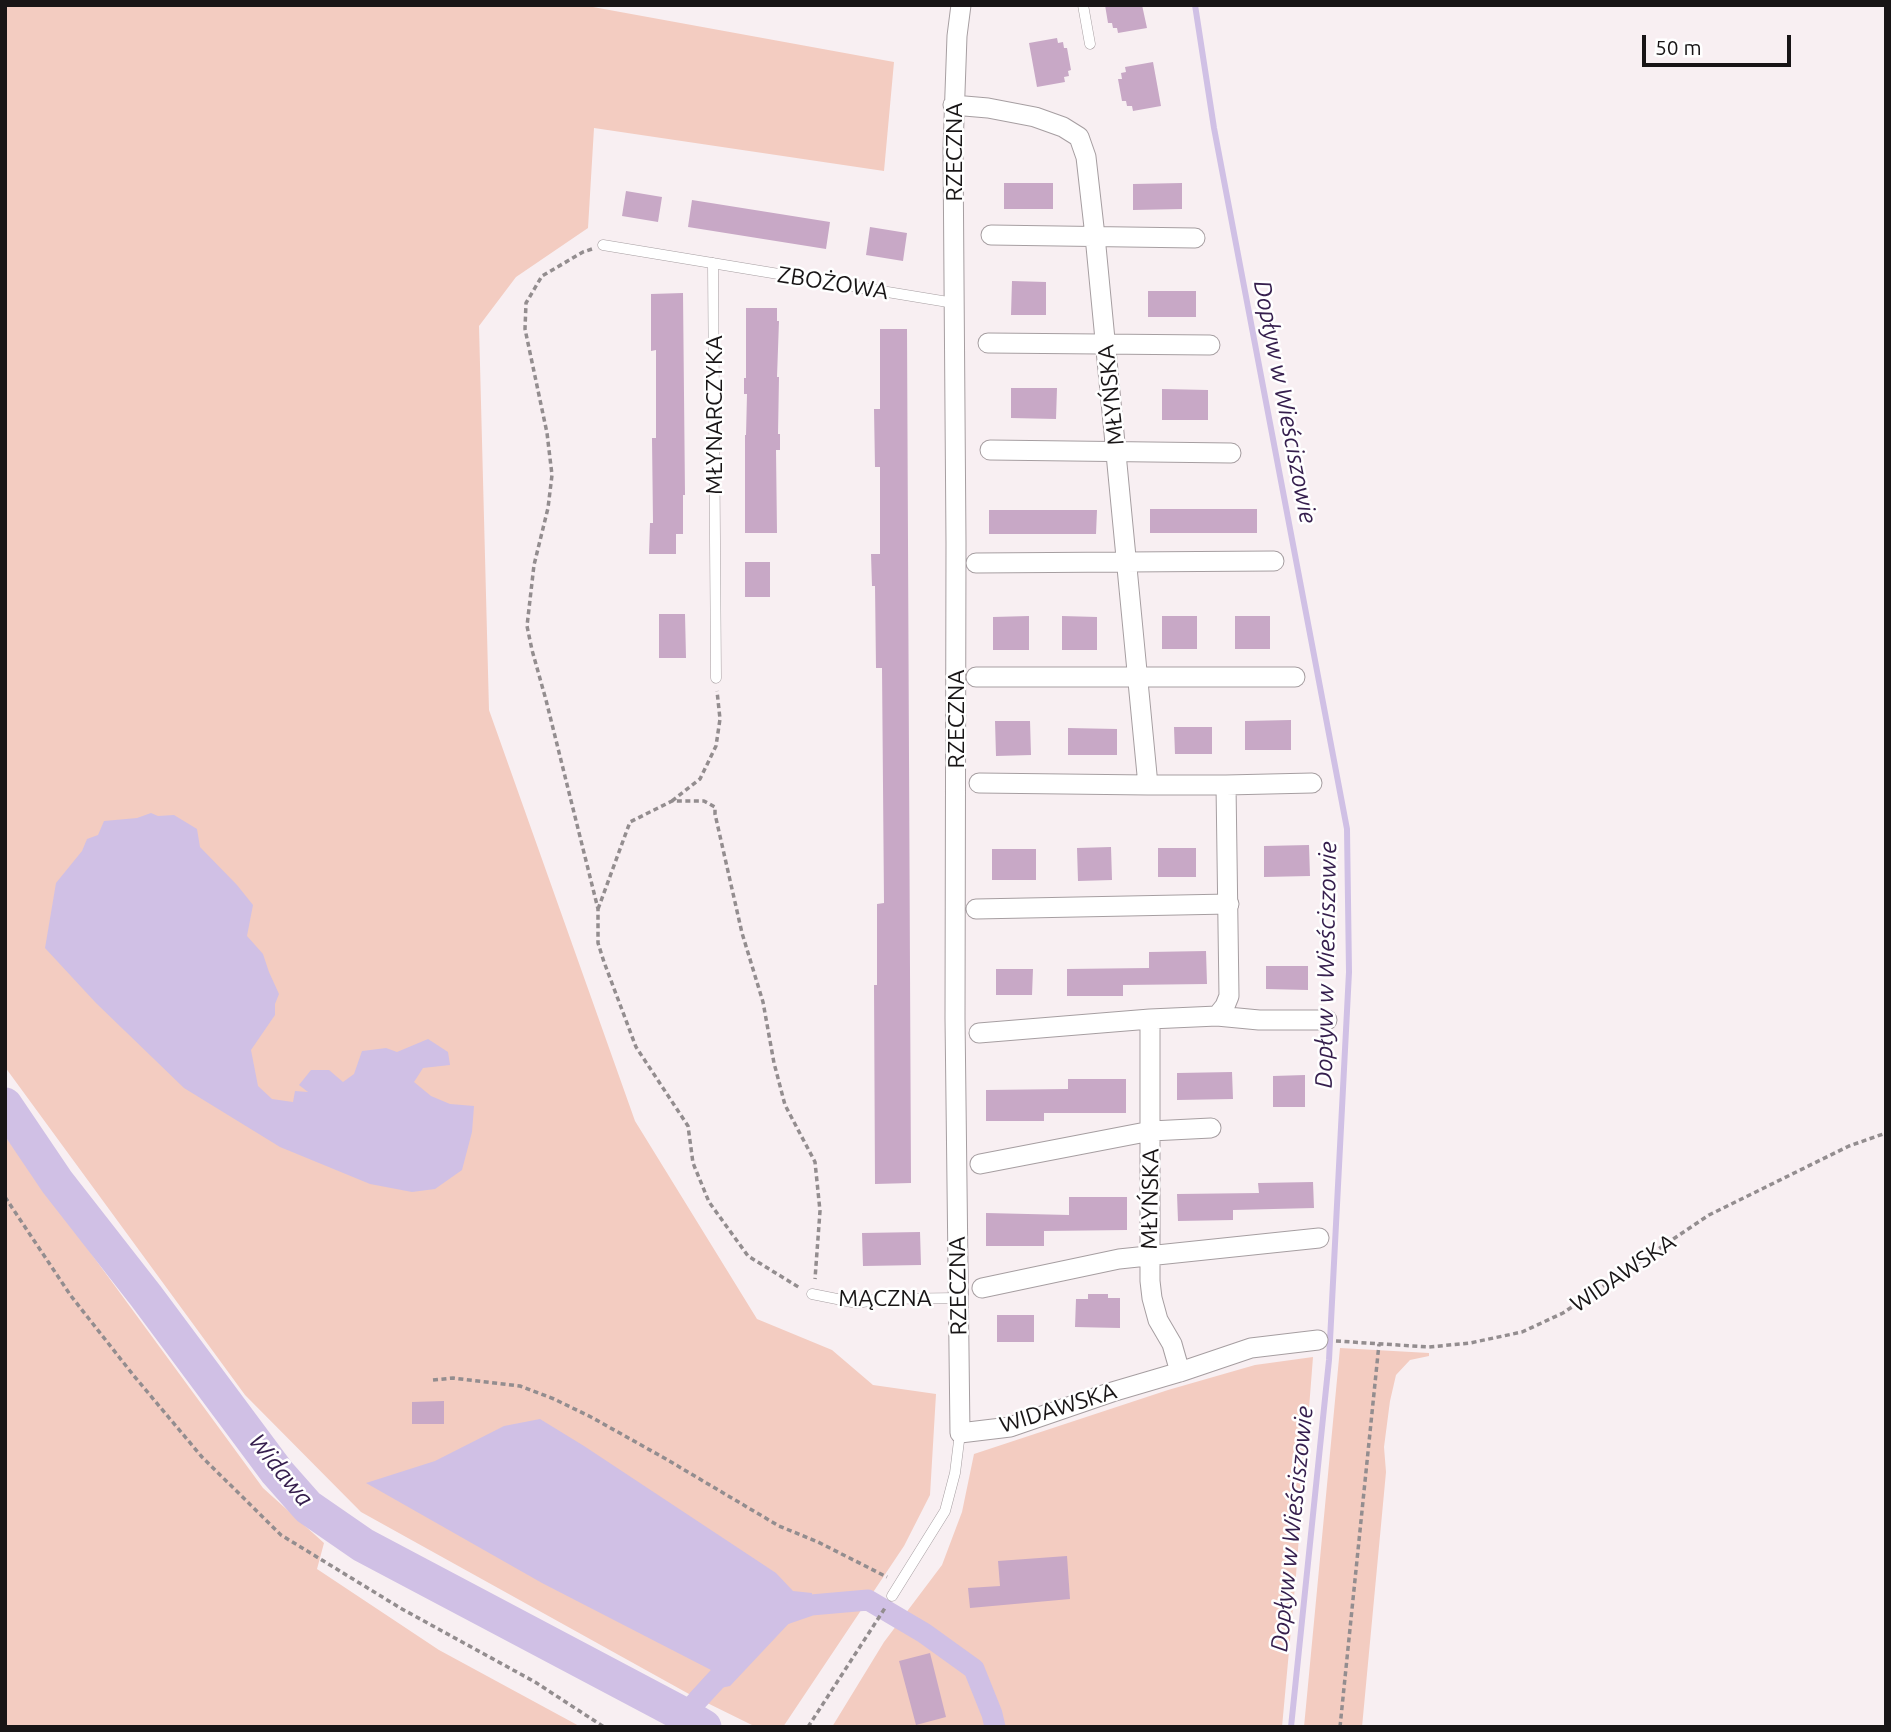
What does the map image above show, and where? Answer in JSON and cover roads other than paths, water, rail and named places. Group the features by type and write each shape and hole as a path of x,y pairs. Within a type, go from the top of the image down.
{"street":[{"name":"RZECZNA","path":"960,1433 953,105 961,5"},
{"name":"MŁYŃSKA","path":"953,105 1035,117 1063,127 1079,137 1086,157 1148,785"},
{"path":"991,235 1195,238"},
{"path":"988,343 1210,345"},
{"path":"990,450 1231,453"},
{"path":"976,563 1274,561"},
{"path":"976,677 1294,677"},
{"path":"979,783 1312,783"},
{"path":"1217,1016 1229,996 1226,785"},
{"path":"976,909 1229,904"},
{"path":"979,1032 1217,1016 1259,1020 1327,1020"},
{"name":"MŁYŃSKA","path":"1150,1019 1149,1256 1152,1298 1158,1320 1172,1344 1180,1372"},
{"path":"980,1164 1151,1130 1211,1128"},
{"path":"982,1288 1119,1259 1319,1238"},
{"name":"WIDAWSKA","path":"960,1433 1010,1427 1251,1348 1318,1340"}],"lane":[{"path":"1083,5 1090,44"},
{"path":"603,245 713,263"},
{"name":"ZBOŻOWA","path":"713,263 954,303"},
{"name":"MŁYNARCZYKA","path":"713,263 716,678"},
{"name":"MĄCZNA","path":"812,1294 857,1303 880,1299 959,1298"},
{"path":"892,1596 945,1511 956,1473 960,1433"}],"waterway":[{"name":"Dopływ w Wieściszowie","path":"1195,5 1214,128 1347,829 1349,972 1329,1360 1291,1727"},
{"name":"Widawa","path":"5,1105 57,1182 277,1472 308,1507 363,1545 704,1727"},
{"path":"785,1614 811,1605 868,1600 924,1633 974,1669 995,1727"},
{"path":"684,1715 718,1678"}]}
